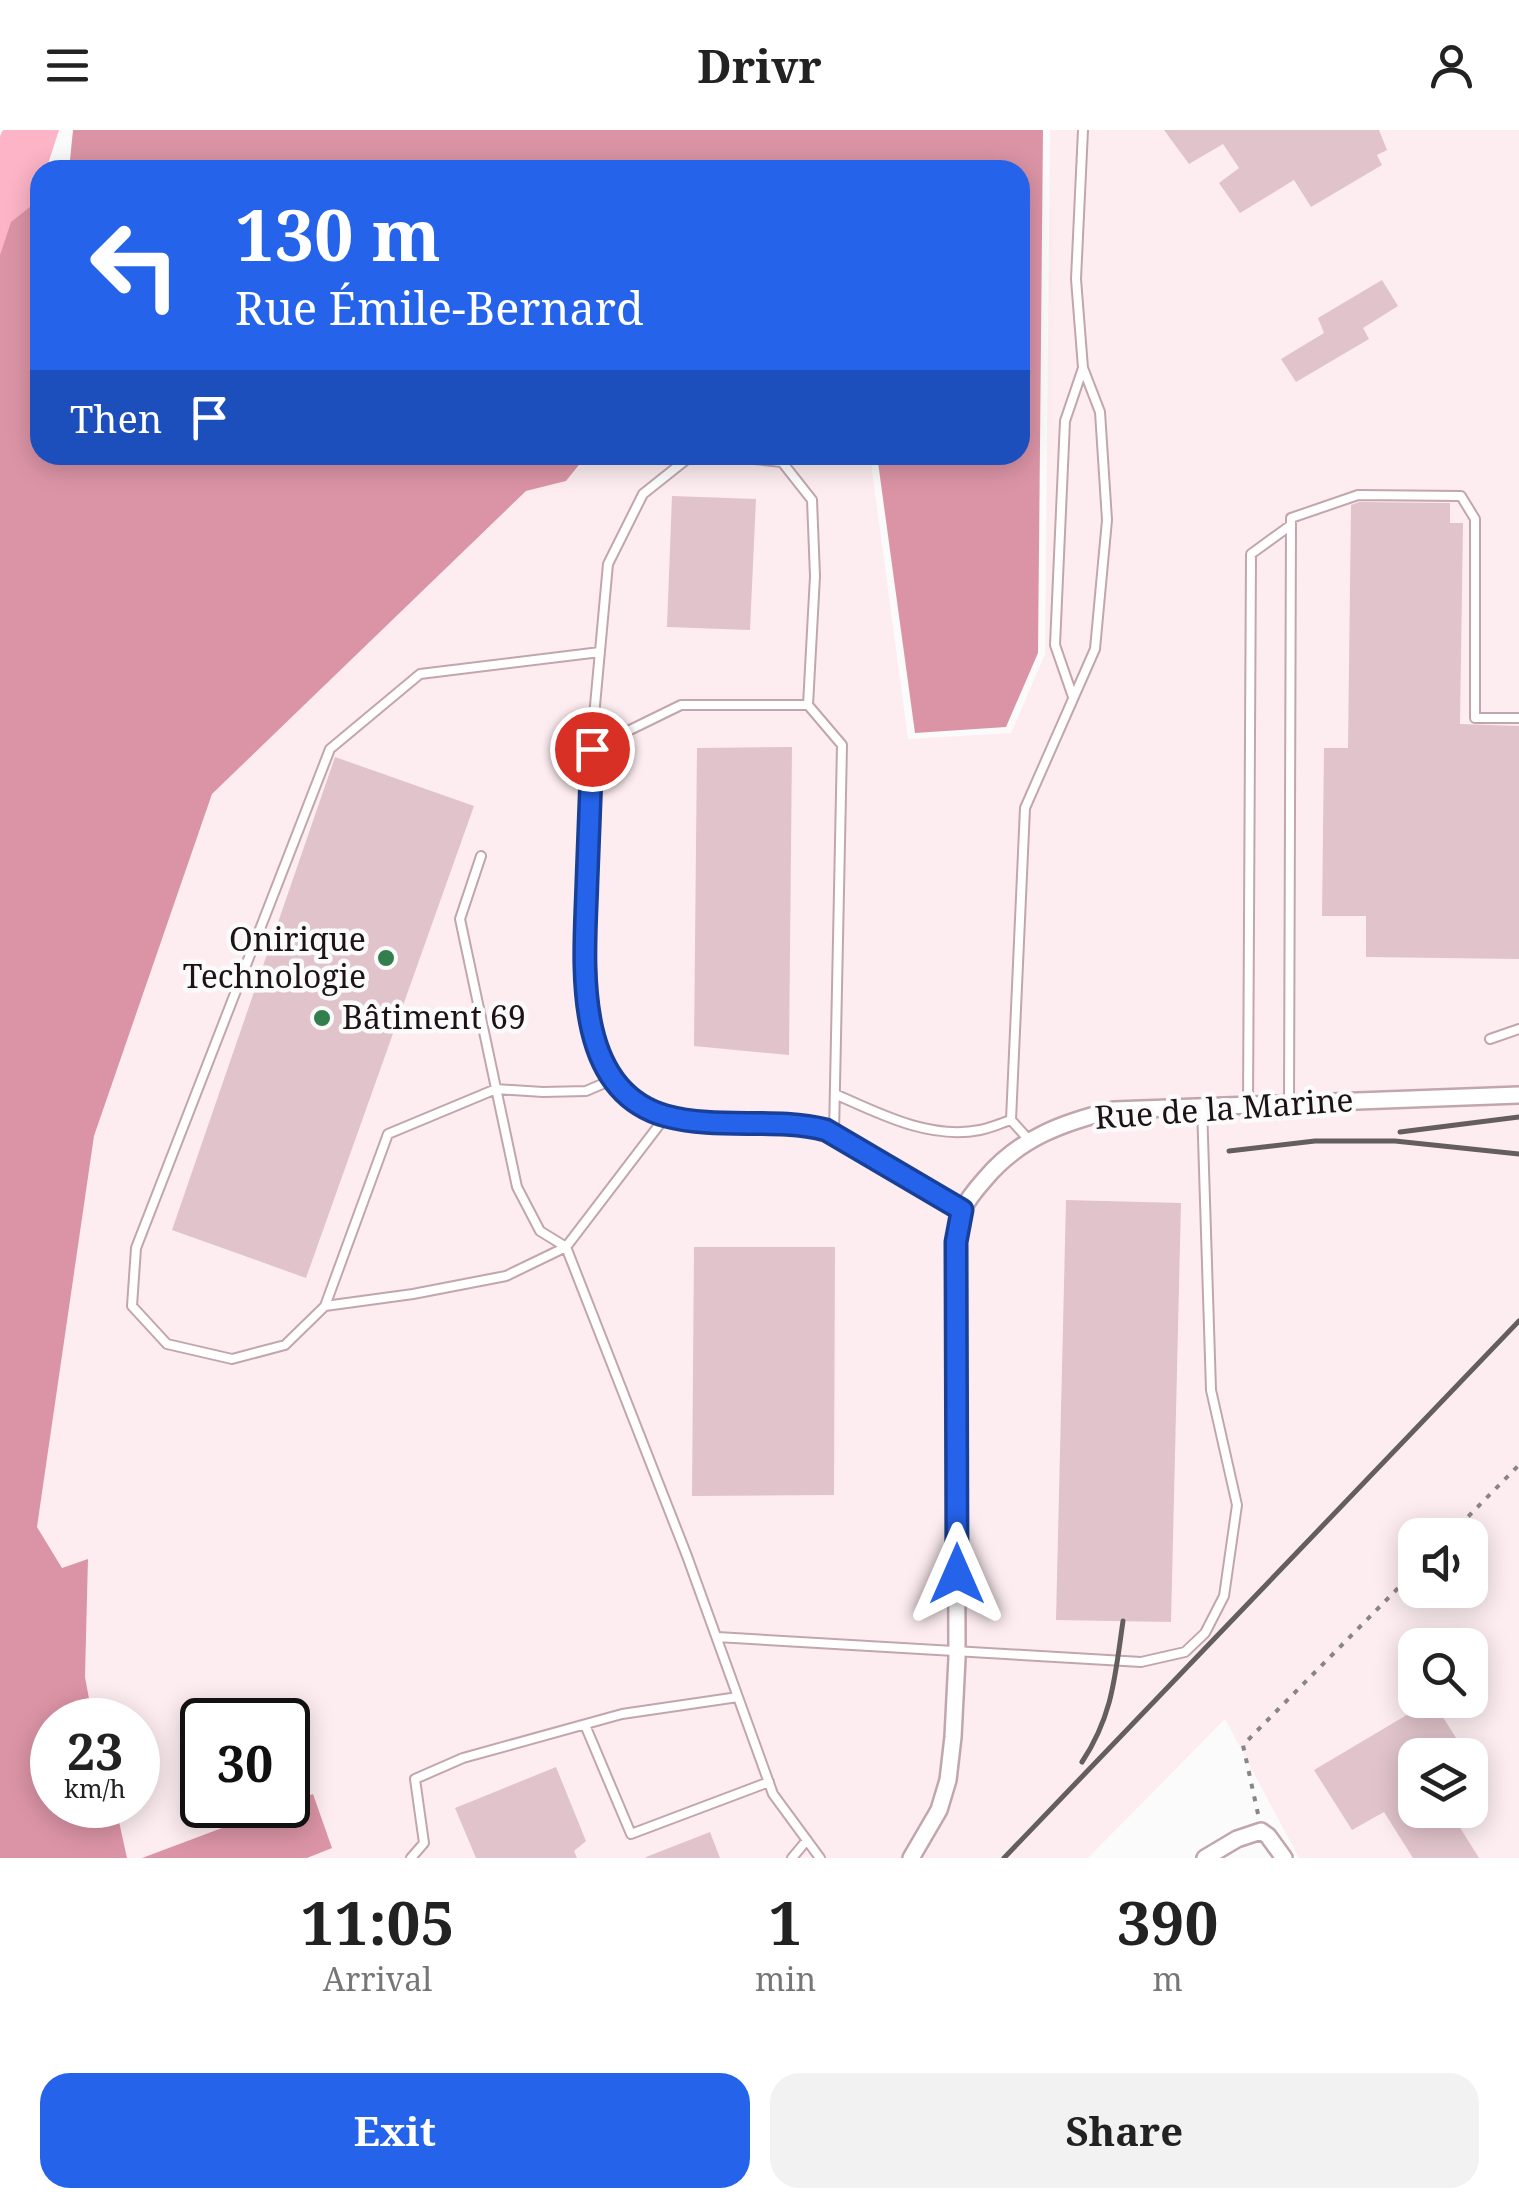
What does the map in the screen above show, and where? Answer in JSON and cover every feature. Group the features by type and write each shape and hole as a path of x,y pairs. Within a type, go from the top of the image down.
{"street":[{"path":"592,749 585,984 594,1040 614,1079 646,1108 666,1116 712,1123 810,1126 834,1134 962,1210 956,1242 958,1650 953,1737 948,1780 939,1810 912,1858"},
{"name":"Rue de la Marine","path":"962,1210 995,1167 1029,1140 1078,1118 1114,1110 1519,1095"},
{"path":"1205,1858 1237,1839 1265,1833 1284,1858"}],"lane":[{"path":"1029,1140 1011,1120 1025,808 1095,649 1107,520 1100,412 1083,368 1076,279 1084,130"},
{"path":"1074,698 1055,645 1065,421 1083,368"},
{"path":"592,749 608,564 643,494 679,465"},
{"path":"784,465 812,500 815,576 808,705 842,745 834,1134"},
{"path":"1289,1103 1291,518 1358,496 1461,496 1475,519 1476,718 1519,718"},
{"path":"1248,1104 1251,554 1291,525"},
{"path":"600,652 420,674 330,749 136,1248 132,1306 167,1344 232,1359 284,1346 325,1306 388,1134 496,1089 586,1091 614,1079"},
{"path":"592,749 681,704 808,705"},
{"path":"481,856 460,919 518,1187 540,1232 566,1248 687,1556 769,1782 820,1858"},
{"path":"1490,1040 1519,1030"},
{"path":"835,1094 892,1120 945,1132 980,1130 1011,1120"},
{"path":"717,1638 1140,1662 1185,1652 1204,1633 1224,1596 1236,1505 1212,1390 1202,1106"},
{"path":"325,1306 506,1276 566,1248 666,1116"},
{"path":"411,1858 424,1843 415,1779 463,1758 622,1714 738,1697"},
{"path":"585,1725 631,1834 769,1782"},
{"path":"792,1858 807,1840"}],"path":[{"path":"1467,1518 1519,1465"},
{"path":"1265,1833 1243,1745 1398,1587"}],"shaded area":[{"path":"3,130 59,130 49,160 30,160 30,213 0,275"},
{"path":"73,130 1043,130 1038,653 1006,727 915,733 878,465 1030,465 1030,160 70,160"},
{"path":"1050,130 1519,130 1519,1858 1299,1858 1225,1719 1088,1858 307,1858 332,1847 313,1795 310,1796 310,1698 180,1698 180,1828 222,1828 142,1858 127,1858 120,1828 160,1828 160,1698 89,1698 85,1677 88,1560 62,1568 37,1527 94,1136 212,794 526,491 566,481 580,465 871,465 908,739 1011,733 1045,654"},
{"path":"30,207 30,465 579,465 566,481 526,491 212,794 94,1136 37,1527 62,1568 88,1559 85,1677 89,1698 30,1698 30,1828 120,1828 127,1858 0,1858 0,255 11,222"},
{"path":"313,1794 332,1848 307,1858 142,1858 222,1828 310,1828"}],"building":[{"path":"1164,130 1379,130 1387,150 1377,155 1382,165 1311,207 1294,180 1240,213 1219,183 1239,168 1223,144 1189,164"},
{"path":"1382,280 1398,306 1363,328 1369,339 1296,382 1281,359 1324,333 1318,318"},
{"path":"672,496 756,499 750,630 667,627"},
{"path":"1450,503 1450,523 1463,523 1460,724 1519,726 1519,959 1366,957 1366,916 1322,916 1324,748 1348,748 1351,505"},
{"path":"792,747 789,1055 694,1046 697,748"},
{"name":"Bâtiment 69","path":"335,757 474,806 306,1278 172,1230"},
{"path":"1066,1200 1181,1203 1171,1622 1056,1620"},
{"path":"694,1247 835,1247 834,1495 692,1496"},
{"path":"1402,1718 1443,1718 1456,1738 1398,1738 1398,1828 1460,1828 1479,1858 1413,1858 1384,1812 1352,1830 1314,1770"},
{"path":"556,1767 586,1841 574,1851 577,1858 476,1858 455,1808"},
{"path":"710,1832 720,1858 646,1858 646,1857"}],"railway":[{"path":"1400,1132 1519,1117"},
{"path":"1229,1151 1315,1141 1395,1141 1519,1154"},
{"path":"1004,1858 1519,1321"},
{"path":"1082,1762 1106,1711 1123,1621"}],"place":[{"name":"Onirique Technologie","path":"386,958"},
{"name":"Bâtiment 69","path":"322,1018"}],"route":[{"path":"592,749 585,984 594,1040 614,1079 646,1108 666,1116 826,1130 962,1210 956,1242 957,1574"}]}
